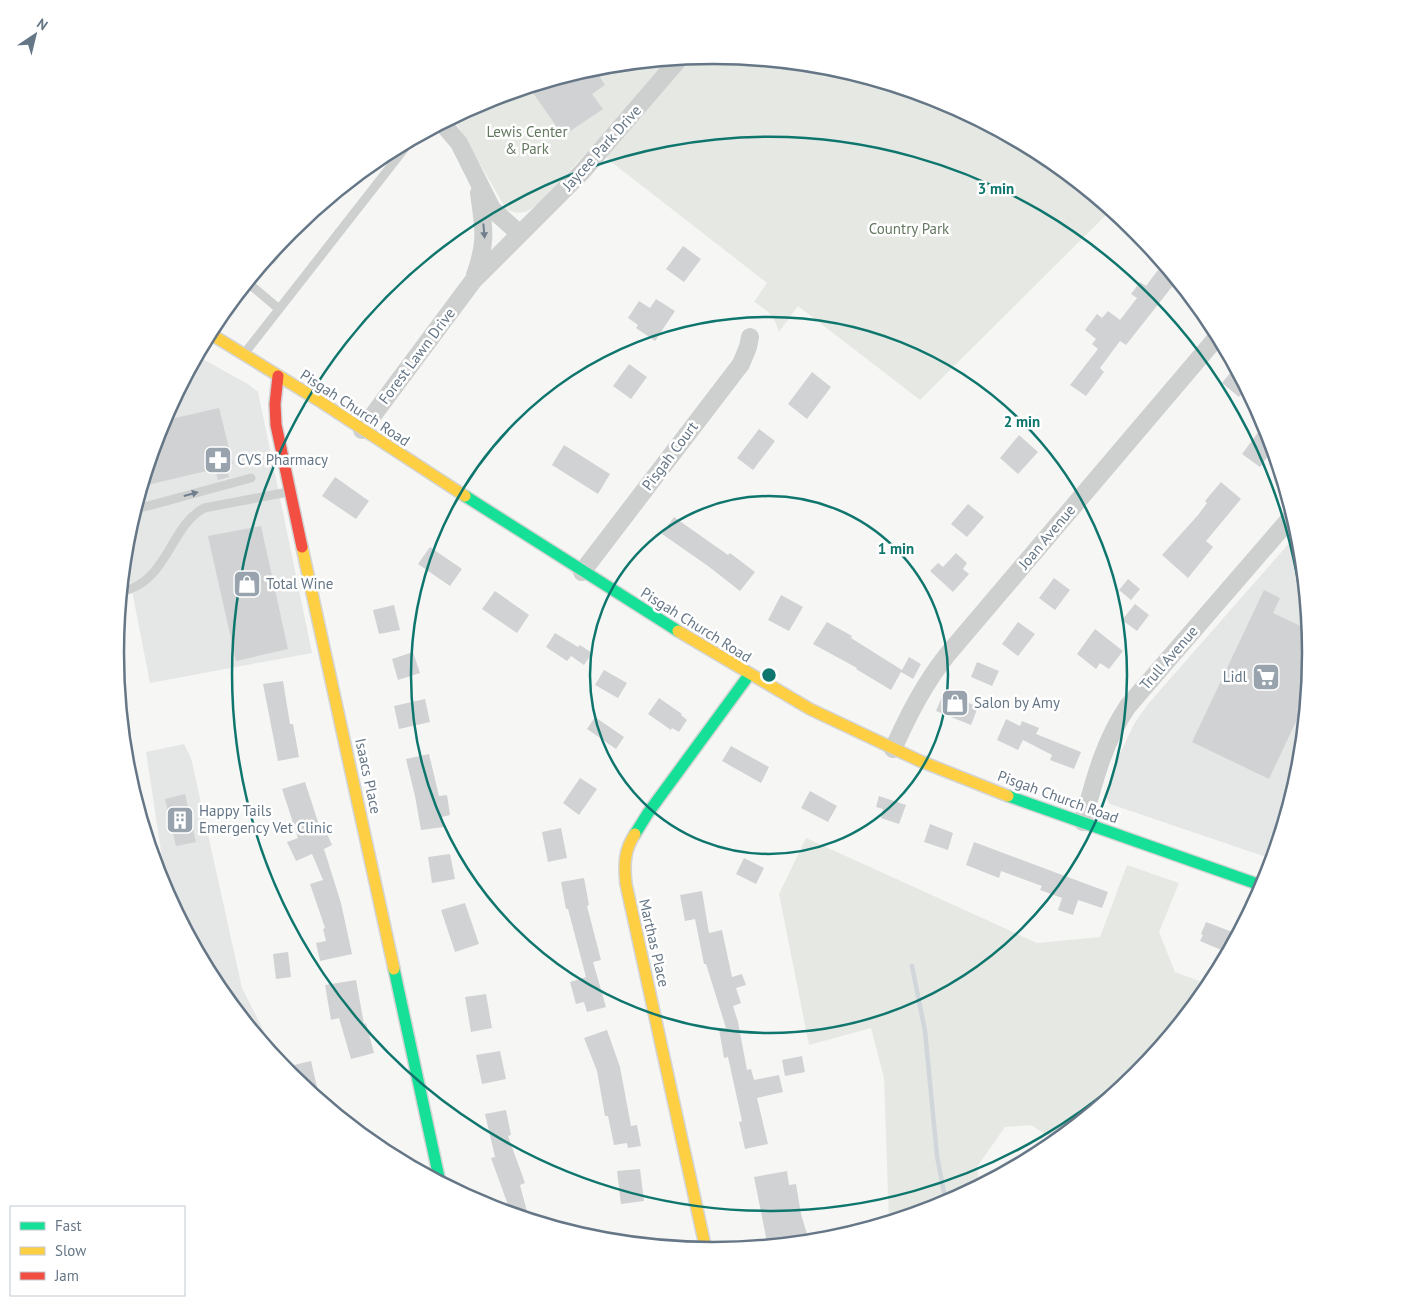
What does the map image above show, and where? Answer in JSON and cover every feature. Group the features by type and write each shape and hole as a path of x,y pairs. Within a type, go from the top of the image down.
{"street":[{"name":"Jaycee Park Drive","path":"520,234 582,172 674,65"},
{"name":"Forest Lawn Drive","path":"362,430 473,282 520,234 492,209 469,161 446,128"},
{"name":"Forest Lawn Drive","path":"473,282 482,255 484,238 478,183"},
{"name":"Pisgah Church Road","path":"217,336 582,572 749,675 812,710 952,775 1255,883"},
{"name":"Pisgah Court","path":"582,572 741,364 750,336"},
{"name":"Joan Avenue","path":"893,749 929,678 947,655 1213,342"},
{"name":"Isaacs Place","path":"278,376 275,412 438,1174"},
{"name":"Trull Avenue","path":"1083,822 1106,745 1118,720 1128,706 1287,523"},
{"name":"Marthas Place","path":"704,1242 626,884 624,863 630,841 648,813 749,675"}],"lane":[{"path":"244,354 400,154"},
{"path":"253,286 280,309"},
{"path":"144,507 251,478"},
{"path":"128,589 141,583 156,571 196,512 204,508 291,491"}],"shaded area":[{"path":"202,359 248,384 258,392 312,653 150,683 129,576 135,538 155,464 185,392"},
{"path":"1291,541 1301,614 1301,692 1291,768 1282,806 1265,857 1110,804 1106,797 1116,762 1134,724 1148,704"},
{"path":"184,744 191,758 242,988 268,1040 223,980 203,948 169,878 163,862 146,752"}],"green space":[{"name":"Country Park","path":"713,64 752,65 828,75 902,95 974,125 1008,143 1072,186 1107,214 920,400 798,306 779,332 770,314 754,302 767,283 592,147 532,209 520,213 506,209 456,123 524,95 598,75 674,65"},
{"path":"289,244 274,264 271,263"},
{"path":"806,838 1037,943 1100,937 1127,865 1179,883 1159,932 1175,972 1202,982 1156,1042 1130,1070 1072,1120 1049,1137 1031,1125 1005,1127 977,1167 978,1179 938,1197 889,1215 884,1078 871,1028 809,1045 779,894"}],"building":[{"path":"599,75 605,85 592,94 603,109 563,136 533,92"},
{"path":"683,246 701,259 684,282 666,269"},
{"path":"1158,270 1173,285 1126,345 1120,341 1100,368 1104,372 1086,396 1070,385 1098,349 1092,344 1096,339 1085,330 1097,314 1102,318 1108,311 1120,320 1137,298 1131,294 1140,282 1146,286"},
{"path":"656,299 675,311 655,341 636,328 638,325 628,318 639,301 650,308"},
{"path":"629,364 647,377 631,399 613,386"},
{"path":"812,372 831,387 807,419 788,404"},
{"path":"1231,372 1242,394 1239,397 1222,383"},
{"name":"CVS Pharmacy","path":"219,408 233,464 226,465 229,477 218,480 215,469 149,485 173,418"},
{"path":"759,429 775,441 753,470 737,458"},
{"path":"1258,432 1268,456 1260,467 1242,454"},
{"path":"1019,435 1038,452 1018,474 1000,458"},
{"path":"564,445 610,474 598,494 552,465"},
{"path":"335,477 369,501 356,519 322,496"},
{"path":"1221,482 1241,499 1206,541 1213,547 1188,578 1162,555 1198,515 1207,503 1205,501"},
{"path":"968,504 984,517 967,537 951,524"},
{"path":"674,517 728,555 730,553 755,572 740,591 662,534"},
{"path":"261,526 288,649 236,661 208,536"},
{"path":"430,547 462,569 450,586 418,564"},
{"path":"956,553 967,563 963,569 969,574 953,592 930,571 938,563 943,567"},
{"path":"1054,578 1070,590 1055,610 1039,598"},
{"path":"1128,579 1140,589 1131,600 1119,590"},
{"name":"Lidl","path":"1264,590 1280,598 1273,613 1301,626 1301,692 1298,716 1269,779 1192,742"},
{"path":"495,591 529,615 517,633 482,609"},
{"path":"781,595 803,607 789,631 768,620"},
{"path":"1135,604 1149,615 1137,631 1122,620"},
{"path":"394,605 400,630 379,634 373,610"},
{"path":"827,622 852,636 851,638 902,670 909,657 921,664 913,679 901,672 891,690 857,668 813,644"},
{"path":"1018,622 1035,634 1018,656 1002,644"},
{"path":"1095,629 1123,651 1109,669 1100,663 1096,669 1077,654"},
{"path":"555,633 592,653 584,665 571,656 567,661 546,647"},
{"path":"413,652 420,673 398,680 392,659"},
{"path":"977,662 999,671 992,686 971,677"},
{"path":"604,670 627,683 618,698 595,685"},
{"path":"283,681 290,724 293,724 299,757 278,761 263,684"},
{"path":"944,692 978,707 971,725 936,711"},
{"path":"659,698 682,714 687,720 679,732 672,728 671,730 648,714"},
{"path":"425,699 430,722 399,729 394,706"},
{"path":"595,717 624,737 616,749 587,729"},
{"path":"1006,719 1020,726 1022,721 1039,728 1036,734 1081,752 1074,769 1050,760 1052,755 1023,740 1018,750 997,740"},
{"path":"731,746 769,767 761,783 722,761"},
{"path":"429,754 439,796 447,795 450,815 442,817 444,827 421,830 406,759"},
{"path":"580,778 597,789 579,815 563,803"},
{"path":"305,782 320,828 324,827 332,845 324,849 341,903 352,954 320,961 316,943 326,941 323,929 325,928 310,884 323,880 312,854 296,861 287,842 298,838 282,789"},
{"path":"810,791 837,806 828,822 801,808"},
{"name":"Happy Tails Emergency Vet Clinic","path":"185,794 196,842 176,846 165,799"},
{"path":"879,796 906,805 899,824 881,818 883,809 876,807"},
{"path":"930,824 953,833 948,850 924,842"},
{"path":"561,828 567,858 548,862 542,832"},
{"path":"974,842 1108,892 1102,908 1078,900 1073,915 1058,910 1062,898 1040,890 1042,886 1001,871 999,878 966,865"},
{"path":"450,854 455,879 432,883 428,857"},
{"path":"744,858 764,868 756,884 736,874"},
{"path":"584,878 589,905 587,906 601,960 593,962 606,1007 587,1012 584,1002 576,1004 570,982 586,977 568,909 566,909 561,882"},
{"path":"702,891 709,933 722,930 732,977 742,974 746,985 736,988 741,1003 733,1006 747,1070 751,1069 754,1080 779,1075 783,1092 757,1098 768,1144 745,1149 739,1122 742,1121 728,1057 724,1058 719,1029 726,1028 706,964 704,964 695,919 685,921 680,895"},
{"path":"465,903 479,944 455,952 441,910"},
{"path":"1206,922 1232,932 1222,950 1200,941 1203,935 1201,934"},
{"path":"288,952 291,977 276,979 273,954"},
{"path":"356,980 364,1024 366,1023 374,1053 351,1059 339,1018 331,1020 325,985"},
{"path":"486,994 492,1028 471,1032 465,997"},
{"path":"607,1030 620,1067 631,1126 637,1125 641,1146 628,1148 627,1143 614,1145 608,1116 605,1116 597,1071 584,1038"},
{"path":"500,1051 506,1079 482,1084 476,1055"},
{"path":"802,1056 805,1072 785,1076 782,1060"},
{"path":"311,1061 317,1087 315,1087 292,1066"},
{"path":"506,1110 511,1135 508,1136 525,1183 520,1185 527,1212 508,1205 491,1158 495,1157 485,1114"},
{"path":"640,1169 644,1201 621,1204 617,1171"},
{"path":"787,1171 789,1185 796,1184 801,1214 807,1234 766,1239 754,1177"}],"waterway":[{"path":"912,966 925,1031 937,1156 944,1194"}],"traffic: fast":[{"path":"465,496 678,631"},
{"path":"635,834 648,813 749,675"},
{"path":"1008,796 1255,883"},
{"path":"394,969 438,1174"}],"traffic: slow":[{"path":"216,337 318,400 465,496"},
{"path":"302,547 394,969"},
{"path":"678,631 810,709 920,761 1008,796"},
{"path":"635,834 631,840 626,858 626,884 704,1242"}],"traffic: jam":[{"path":"278,376 275,404 276,425 302,547"}],"place":[{"name":"CVS Pharmacy","path":"218,460"},
{"name":"Total Wine","path":"247,584"},
{"name":"Lidl","path":"1266,677"},
{"name":"Salon by Amy","path":"955,703"},
{"name":"Happy Tails Emergency Vet Clinic","path":"180,820"}],"park label":[{"name":"Lewis Center & Park","path":"527,140"}]}
